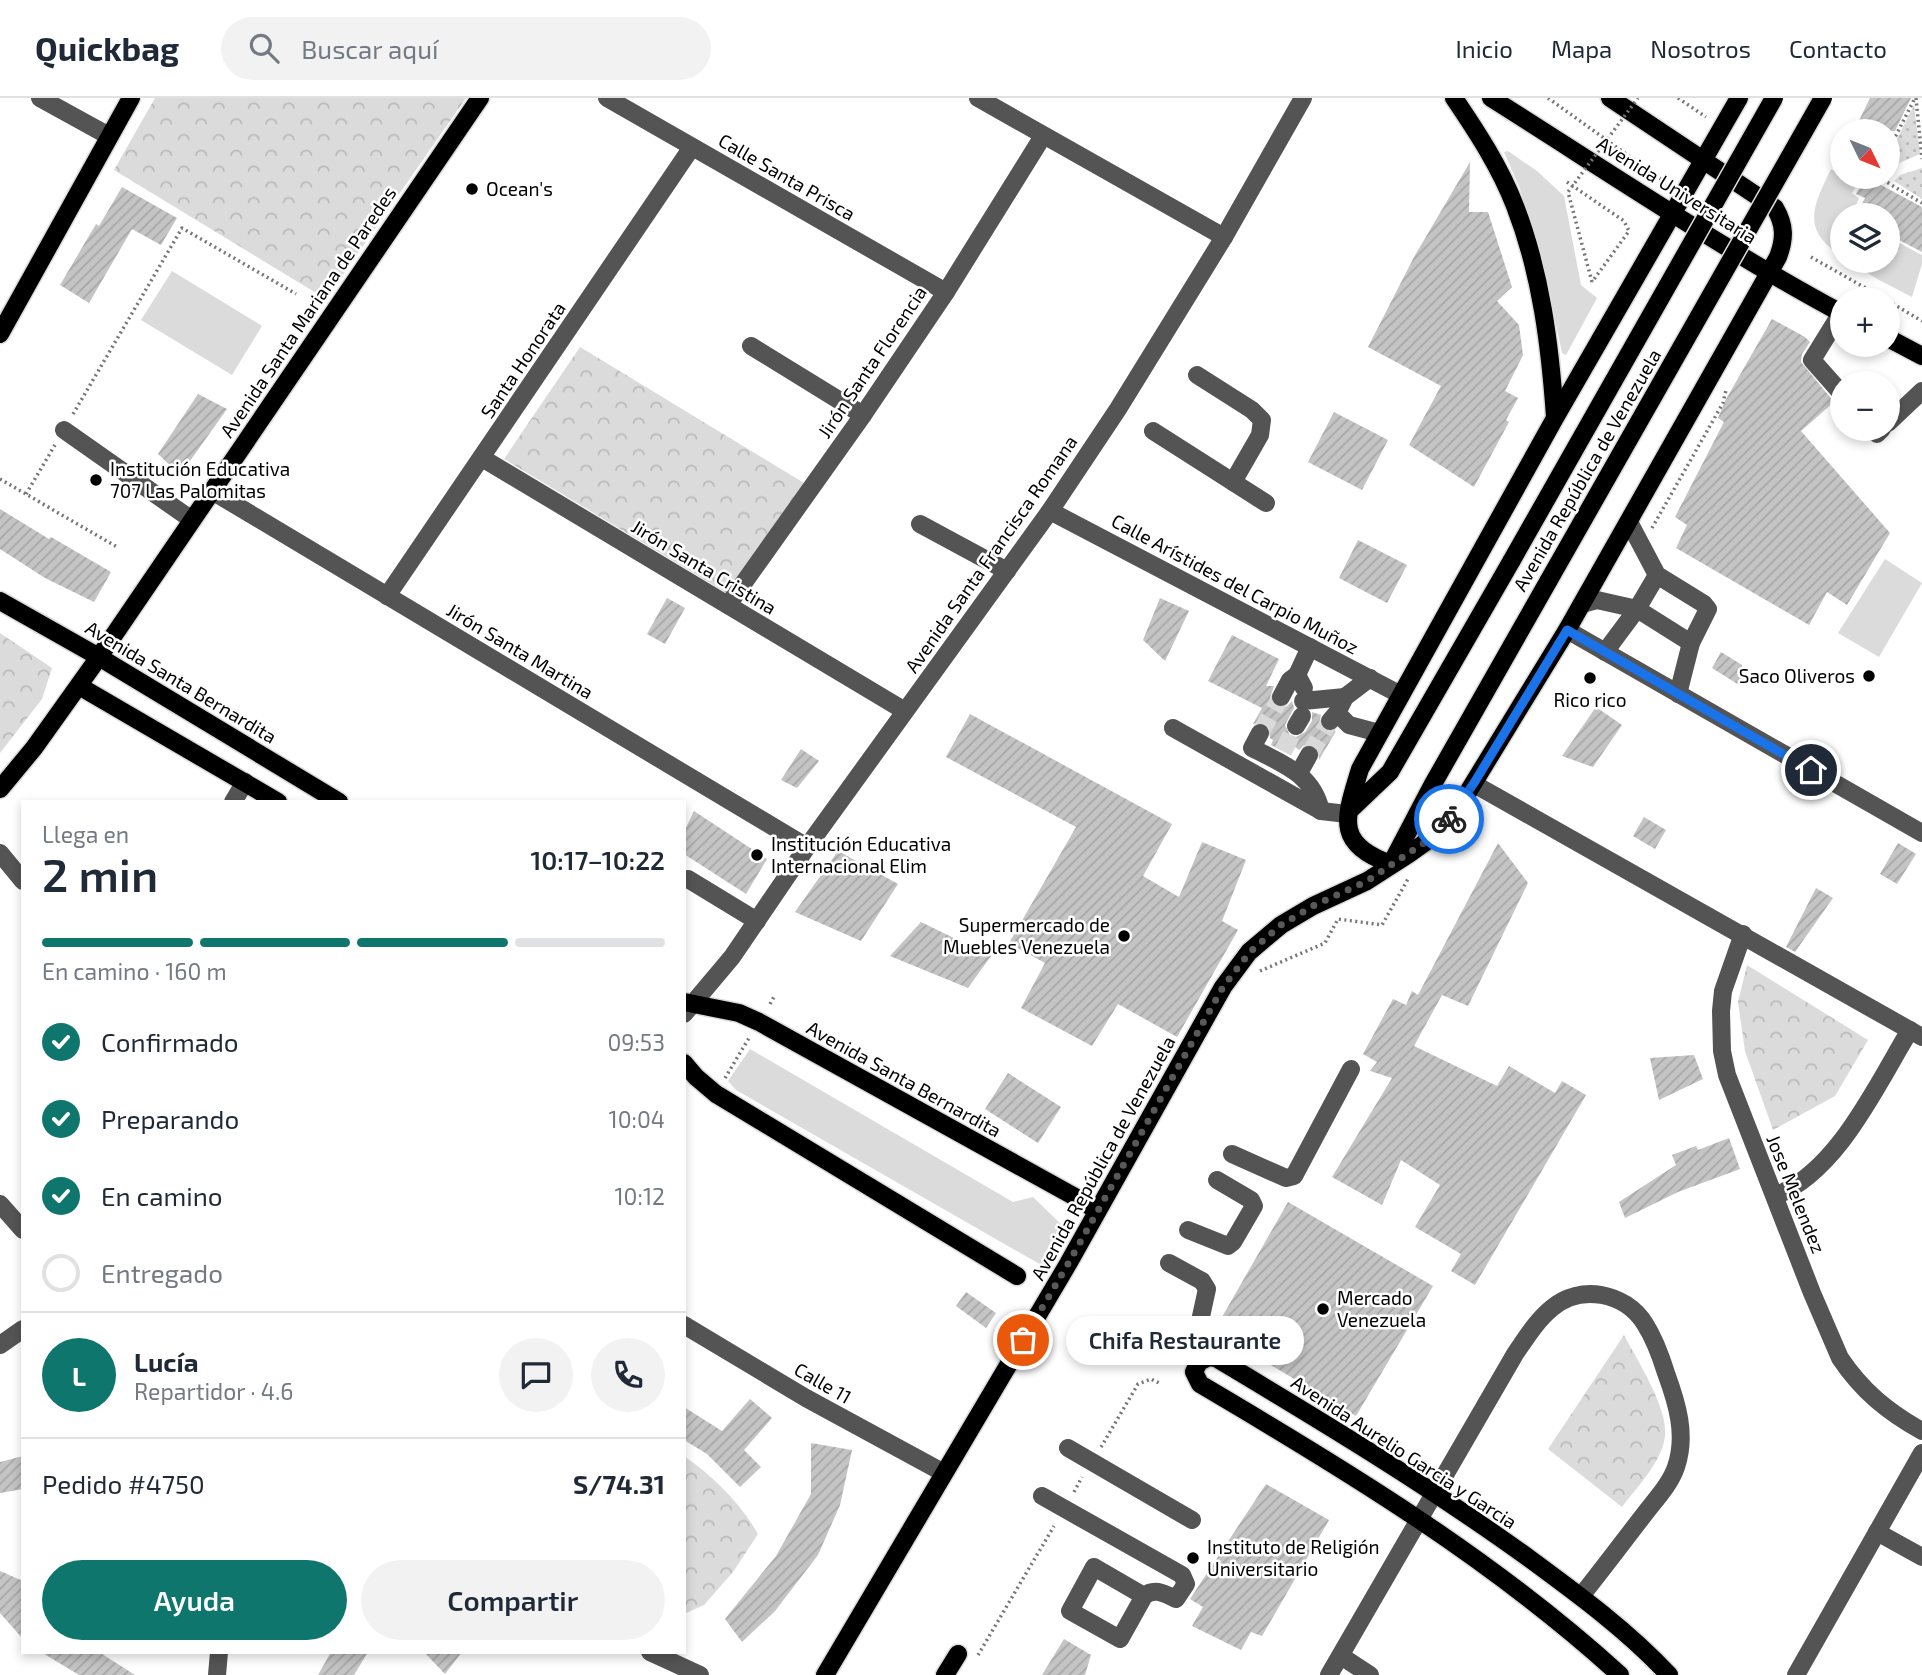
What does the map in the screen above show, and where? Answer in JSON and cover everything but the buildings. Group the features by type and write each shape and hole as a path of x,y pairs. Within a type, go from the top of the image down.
{"main road":[{"path":"0,334 131,98"},
{"name":"Avenida Santa Mariana de Paredes","path":"0,789 34,748 100,657 480,98"},
{"path":"1454,98 1487,148 1515,206 1541,297 1550,355 1555,418"},
{"name":"Avenida Universitaria","path":"1491,98 1672,214 1830,306"},
{"name":"Avenida Universitaria","path":"1610,98 1775,208"},
{"path":"1391,864 1377,859 1354,842 1348,831 1347,814 1360,769 1555,418 1739,98"},
{"name":"Avenida República de Venezuela","path":"1347,814 1390,772 1774,98"},
{"name":"Avenida República de Venezuela","path":"1391,864 1433,784 1823,98"},
{"name":"Avenida República de Venezuela","path":"825,1675 1068,1264 1223,987 1250,952 1281,925 1313,906 1367,881 1430,839 1457,810 1567,630 1770,273 1783,246 1784,236 1775,208"},
{"path":"1900,344 1922,356"},
{"name":"Avenida Santa Bernardita","path":"0,601 100,657 336,800"},
{"path":"79,687 275,800"},
{"name":"Avenida Santa Bernardita","path":"687,1007 739,1013 1086,1203 1096,1211"},
{"path":"686,1065 716,1094 1017,1276"},
{"name":"Avenida Aurelio Garcia y Garcia","path":"1620,1675 1553,1618 1420,1520 1333,1462 1200,1384 1195,1379 1195,1366 1203,1359 1216,1358 1349,1437 1436,1493 1581,1596 1620,1628 1669,1675"},
{"path":"945,1675 965,1658"}],"street":[{"path":"40,98 109,136"},
{"name":"Calle Santa Prisca","path":"607,98 946,292"},
{"path":"978,98 1224,237"},
{"name":"Avenida Santa Francisca Romana","path":"687,1007 732,957 807,847 1050,511 1118,409 1224,237 1303,98"},
{"name":"Jirón Santa Florencia","path":"728,605 863,415 946,292 1043,136"},
{"name":"Santa Honorata","path":"387,596 692,147"},
{"path":"1830,332 1812,360 1830,380"},
{"path":"751,346 863,415"},
{"path":"1197,375 1252,410 1262,420 1260,435 1233,482"},
{"path":"1900,412 1922,391"},
{"path":"64,430 192,520"},
{"path":"1153,431 1266,503"},
{"name":"Jirón Santa Cristina","path":"482,458 905,711"},
{"name":"Jirón Santa Martina","path":"212,491 807,847"},
{"name":"Calle Arístides del Carpio Muñoz","path":"1050,511 1401,695"},
{"path":"1629,522 1657,575 1708,609 1691,643 1678,694"},
{"path":"920,524 1007,570"},
{"path":"1605,652 1637,609 1657,575"},
{"path":"1582,604 1597,600 1637,609 1691,643"},
{"path":"1567,630 1922,833"},
{"path":"1300,701 1310,647"},
{"path":"1338,710 1370,678"},
{"path":"1281,697 1290,680 1300,701"},
{"path":"1300,701 1338,710 1349,725 1379,733"},
{"path":"1173,727 1321,811 1347,814"},
{"path":"1260,733 1252,748 1280,756 1299,773 1318,799 1321,811"},
{"path":"1299,773 1309,755"},
{"path":"234,800 245,782"},
{"path":"1474,783 1916,1034 1829,1158 1793,1189 1775,1196"},
{"path":"0,853 21,879"},
{"path":"688,878 757,920"},
{"name":"Jose Melendez","path":"1743,934 1723,991 1720,1031 1721,1051 1735,1098 1840,1358 1865,1391 1881,1405 1922,1431"},
{"path":"1232,1154 1286,1178 1294,1176 1351,1069"},
{"path":"1188,1230 1228,1246 1239,1233 1254,1206 1251,1200 1217,1180"},
{"path":"0,1203 21,1228"},
{"path":"1169,1263 1202,1282 1207,1289 1195,1344"},
{"path":"1329,1675 1532,1329 1551,1308 1569,1297 1589,1293 1611,1297 1630,1308 1644,1322 1661,1356 1678,1406 1681,1436 1676,1468 1662,1491 1581,1596"},
{"name":"Calle 11","path":"686,1326 806,1398 944,1474"},
{"path":"0,1345 21,1330"},
{"path":"1068,1448 1192,1520"},
{"path":"1796,1675 1922,1453"},
{"path":"1042,1496 1182,1576 1186,1584 1176,1599 1157,1590 1144,1596"},
{"path":"1877,1532 1922,1557"},
{"path":"217,1675 219,1654"},
{"path":"654,1654 700,1675"},
{"path":"1341,1656 1370,1675"}],"path":[{"path":"1548,98 1668,182 1667,192"},
{"path":"1567,183 1624,221 1629,227 1629,231 1592,282 1569,192 1638,98"},
{"path":"1678,98 1723,128"},
{"path":"1900,127 1915,98"},
{"path":"1915,98 1922,159"},
{"path":"1898,189 1922,203"},
{"path":"26,494 182,228 296,294"},
{"path":"1811,257 1863,287"},
{"path":"1900,308 1922,321"},
{"path":"1642,546 1723,403 1726,390"},
{"path":"0,479 117,547"},
{"path":"1223,987 1325,943 1338,919 1382,925 1412,871"},
{"path":"770,1004 775,995"},
{"path":"725,1078 749,1038"},
{"path":"1075,1355 1089,1363"},
{"path":"965,1658 1064,1508 1138,1384 1151,1379 1159,1383"}],"green space":[{"path":"155,98 466,98 326,299 114,170"},
{"path":"1914,105 1920,154 1900,163 1900,133"},
{"path":"1508,151 1537,171 1564,196 1581,285 1597,298 1566,355 1562,353 1551,300 1520,189 1504,152"},
{"path":"1922,168 1922,199 1900,185 1900,175"},
{"path":"1830,171 1830,189 1854,189 1852,193 1859,198 1857,203 1830,203 1830,247 1816,228 1814,217 1819,195"},
{"path":"1900,243 1922,255 1912,297 1900,291 1900,287 1893,287 1868,273 1900,273"},
{"path":"172,271 262,326 232,375 141,320"},
{"path":"580,347 809,486 728,594 504,459"},
{"path":"1885,559 1922,583 1879,657 1838,633"},
{"path":"0,633 52,668 42,699 0,753"},
{"path":"1747,965 1868,1040 1835,1096 1773,1130 1745,1051 1738,1002"},
{"path":"750,1049 1013,1202 1033,1197 1063,1226 1043,1266 736,1090 728,1081"},
{"path":"1624,1335 1657,1399 1665,1426 1665,1437 1654,1465 1622,1507 1548,1449"},
{"path":"686,1458 726,1491 758,1534 733,1572 704,1605 686,1613"}],"tunnel":[{"path":"1260,733 1281,697"},
{"path":"1309,755 1330,721"},
{"path":"1283,751 1296,726"}],"way so far":[{"path":"1023,1340 1223,987 1250,952 1295,916 1367,881 1409,854 1430,839 1449,819"}],"place":[{"name":"Ocean's","path":"472,189"},
{"name":"Institución Educativa 707 Las Palomitas","path":"96,480"},
{"name":"Saco Oliveros","path":"1869,676"},
{"name":"Rico rico","path":"1590,678"},
{"name":"Institución Educativa Internacional Elim","path":"757,855"},
{"name":"Supermercado de Muebles Venezuela","path":"1124,936"},
{"name":"Mercado Venezuela","path":"1323,1309"},
{"name":"Chifa Restaurante","path":"1023,1340"},
{"name":"Instituto de Religión Universitario","path":"1193,1558"}],"route":[{"path":"1449,819 1474,783 1567,630 1811,770"}]}
